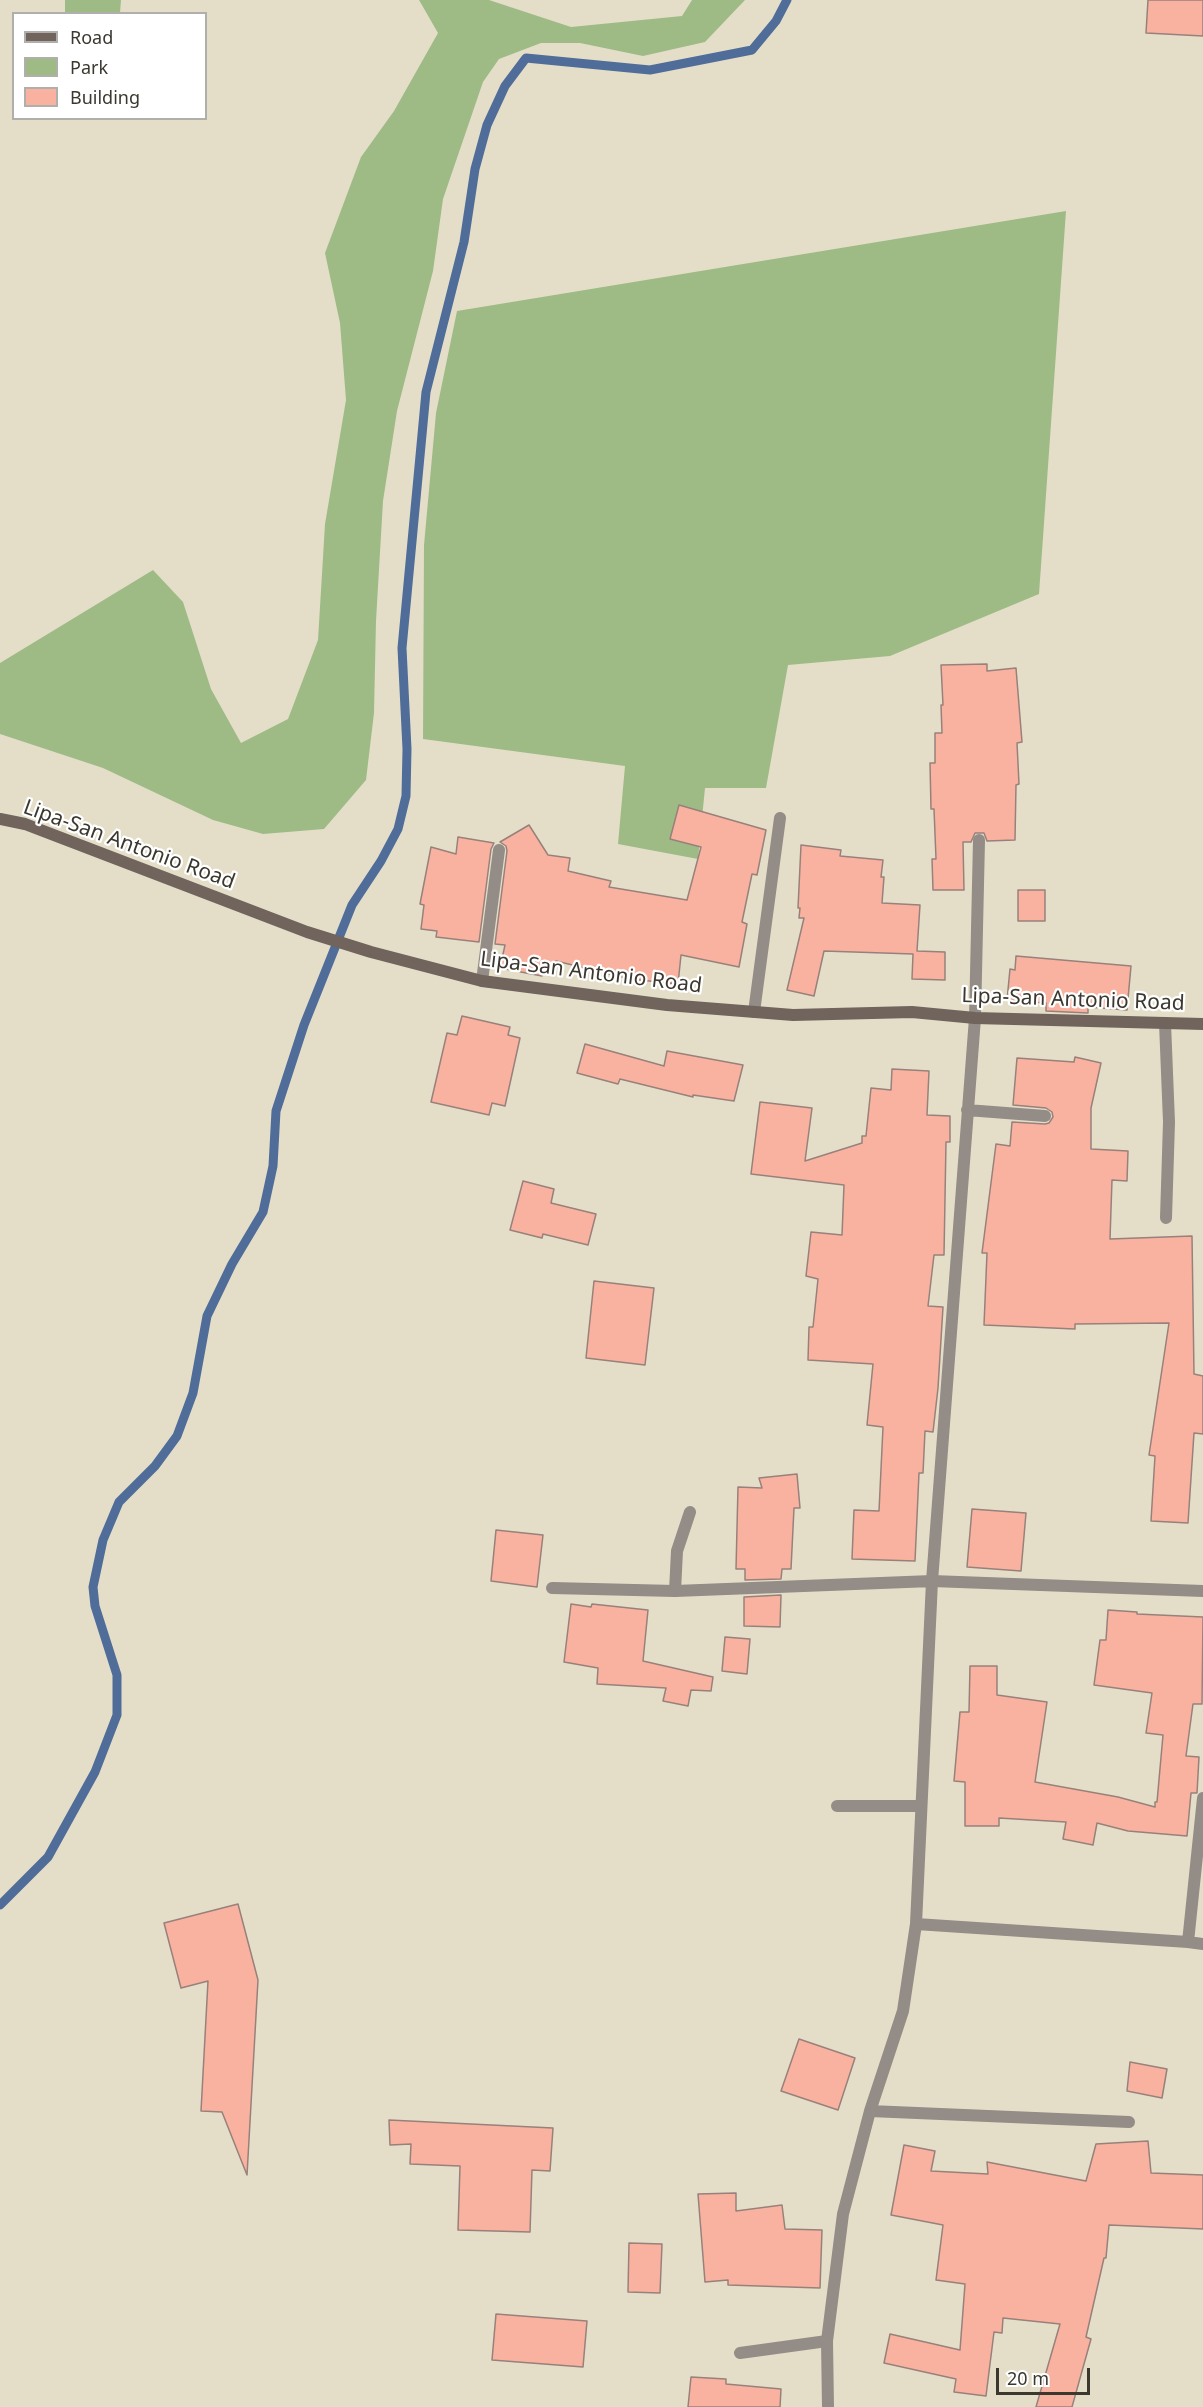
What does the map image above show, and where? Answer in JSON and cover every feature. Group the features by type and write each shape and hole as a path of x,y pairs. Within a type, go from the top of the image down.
{"main road":[{"name":"Lipa-San Antonio Road","path":"0,819 25,824 307,932 371,952 482,981 667,1005 793,1015 912,1012 975,1018 1203,1024"}],"street":[{"path":"754,1012 780,818"},
{"path":"828,2407 827,2342 843,2214 870,2111 903,2011 916,1924 932,1581 975,1018 979,840"},
{"path":"482,981 499,850"},
{"path":"1165,1023 1168,1122 1166,1218"},
{"path":"968,1110 1045,1116"},
{"path":"675,1591 677,1551 690,1512"},
{"path":"552,1588 675,1591 932,1581 1203,1591"},
{"path":"1188,1942 1203,1798"},
{"path":"837,1806 920,1806"},
{"path":"916,1924 1203,1944"},
{"path":"870,2111 1129,2122"},
{"path":"740,2353 827,2342"}],"green space":[{"path":"65,0 121,0 120,12 65,12"},
{"path":"419,0 489,0 571,27 682,16 692,0 745,0 705,42 643,56 580,43 541,43 499,59 483,82 443,199 433,271 397,411 383,501 376,621 374,713 366,780 324,829 263,834 213,820 103,768 0,734 0,663 153,570 183,602 211,689 241,743 288,719 318,640 325,524 346,400 340,323 325,253 361,157 394,111 438,33"},
{"path":"1066,211 1039,594 890,656 788,665 766,788 705,788 698,859 618,844 625,766 423,739 424,545 436,413 457,311"}],"building":[{"path":"1148,0 1203,0 1203,36 1146,33"},
{"path":"987,664 987,671 1016,668 1022,742 1017,743 1019,784 1016,785 1015,840 987,841 984,833 975,833 971,842 963,842 964,890 933,890 932,859 936,859 934,809 931,809 930,763 935,763 935,733 942,733 941,665"},
{"path":"679,805 766,830 757,875 752,874 742,922 747,924 739,967 681,955 678,984 630,979 556,961 554,970 543,967 542,976 500,968 505,945 495,944 507,851 506,846 500,842 529,825 548,855 570,858 568,871 611,881 609,887 687,900 701,847 670,839"},
{"path":"458,837 494,843 491,849 479,942 436,937 437,931 421,929 424,905 420,904 431,847 456,854"},
{"path":"801,845 841,850 840,856 883,860 882,903 920,905 917,951 945,952 945,980 912,979 913,954 824,951 814,996 787,990 804,918 799,918 800,908 798,908"},
{"path":"1018,890 1045,890 1045,921 1018,921"},
{"path":"1016,956 1131,966 1127,1010 1088,1007 1088,1013 1046,1011 1046,1003 1007,1000 1010,969 1015,970"},
{"path":"462,1016 510,1027 508,1035 520,1038 505,1106 492,1103 489,1115 431,1102 447,1033 457,1035"},
{"path":"585,1044 664,1066 667,1051 743,1065 734,1101 693,1095 693,1097 620,1079 618,1084 577,1073"},
{"path":"1075,1057 1101,1063 1091,1108 1091,1149 1128,1151 1127,1181 1112,1180 1110,1239 1192,1236 1194,1374 1203,1376 1203,1434 1194,1433 1188,1523 1151,1521 1155,1456 1149,1455 1169,1323 1075,1324 1075,1329 984,1325 987,1253 982,1253 996,1144 1010,1146 1012,1122 1045,1124 1049,1123 1053,1117 1052,1112 1046,1108 1013,1105 1017,1058 1074,1062"},
{"path":"892,1069 929,1071 927,1115 950,1116 950,1142 946,1142 944,1255 934,1255 928,1306 943,1307 938,1388 933,1432 925,1431 923,1473 919,1473 915,1561 852,1559 854,1510 879,1511 883,1427 867,1425 873,1364 808,1360 809,1327 813,1327 818,1279 806,1276 811,1232 842,1235 844,1185 751,1174 760,1102 812,1108 805,1161 862,1143 862,1136 866,1136 871,1088 891,1090"},
{"path":"523,1181 554,1189 551,1203 596,1214 588,1245 543,1234 542,1238 510,1230"},
{"path":"594,1281 654,1288 645,1365 586,1358"},
{"path":"797,1474 800,1508 794,1508 791,1569 782,1569 781,1579 745,1580 745,1569 736,1569 738,1487 762,1488 759,1478"},
{"path":"972,1509 1026,1513 1021,1571 967,1567"},
{"path":"496,1530 543,1535 537,1587 491,1581"},
{"path":"781,1595 780,1627 744,1626 744,1597"},
{"path":"571,1604 648,1610 643,1661 713,1677 711,1691 691,1690 688,1706 663,1701 666,1688 597,1684 598,1668 564,1662"},
{"path":"1108,1610 1137,1612 1137,1614 1203,1617 1202,1704 1193,1704 1186,1756 1199,1757 1197,1793 1191,1793 1187,1836 1128,1831 1097,1823 1093,1845 1063,1839 1066,1822 999,1818 999,1826 965,1826 965,1782 954,1781 960,1712 969,1712 970,1666 997,1666 997,1695 1047,1702 1035,1782 1118,1797 1155,1807 1163,1735 1146,1733 1152,1693 1094,1685 1100,1640 1106,1640"},
{"path":"725,1637 750,1639 747,1674 722,1671"},
{"path":"238,1904 258,1980 247,2175 222,2112 201,2111 208,1981 181,1988 164,1923"},
{"path":"799,2039 855,2058 838,2110 781,2091"},
{"path":"1130,2062 1167,2069 1162,2098 1127,2091"},
{"path":"389,2120 553,2128 550,2171 532,2170 530,2232 458,2230 460,2166 410,2164 411,2144 390,2145"},
{"path":"1148,2141 1151,2173 1203,2175 1203,2229 1109,2225 1106,2258 1104,2258 1086,2337 1091,2339 1072,2407 1036,2407 1060,2324 1003,2318 1002,2333 994,2332 986,2396 954,2392 956,2379 884,2363 890,2334 960,2350 965,2284 936,2280 943,2225 891,2215 904,2145 935,2151 931,2171 988,2174 987,2162 1086,2181 1096,2144"},
{"path":"736,2193 736,2211 782,2205 785,2229 822,2230 820,2288 728,2285 728,2280 705,2282 698,2194"},
{"path":"629,2243 662,2244 660,2293 628,2292"},
{"path":"496,2314 587,2321 583,2367 492,2360"},
{"path":"691,2377 726,2379 726,2384 781,2389 780,2407 688,2407"}],"waterway":[{"path":"0,1905 48,1857 95,1772 117,1715 117,1675 95,1606 93,1587 103,1540 119,1502 155,1466 177,1436 193,1393 207,1316 232,1264 263,1212 273,1166 276,1111 304,1025 352,905 381,861 398,829 406,796 407,749 402,648 426,392 464,242 475,169 487,125 505,86 526,58 650,70 752,50 776,21 787,0"}]}
